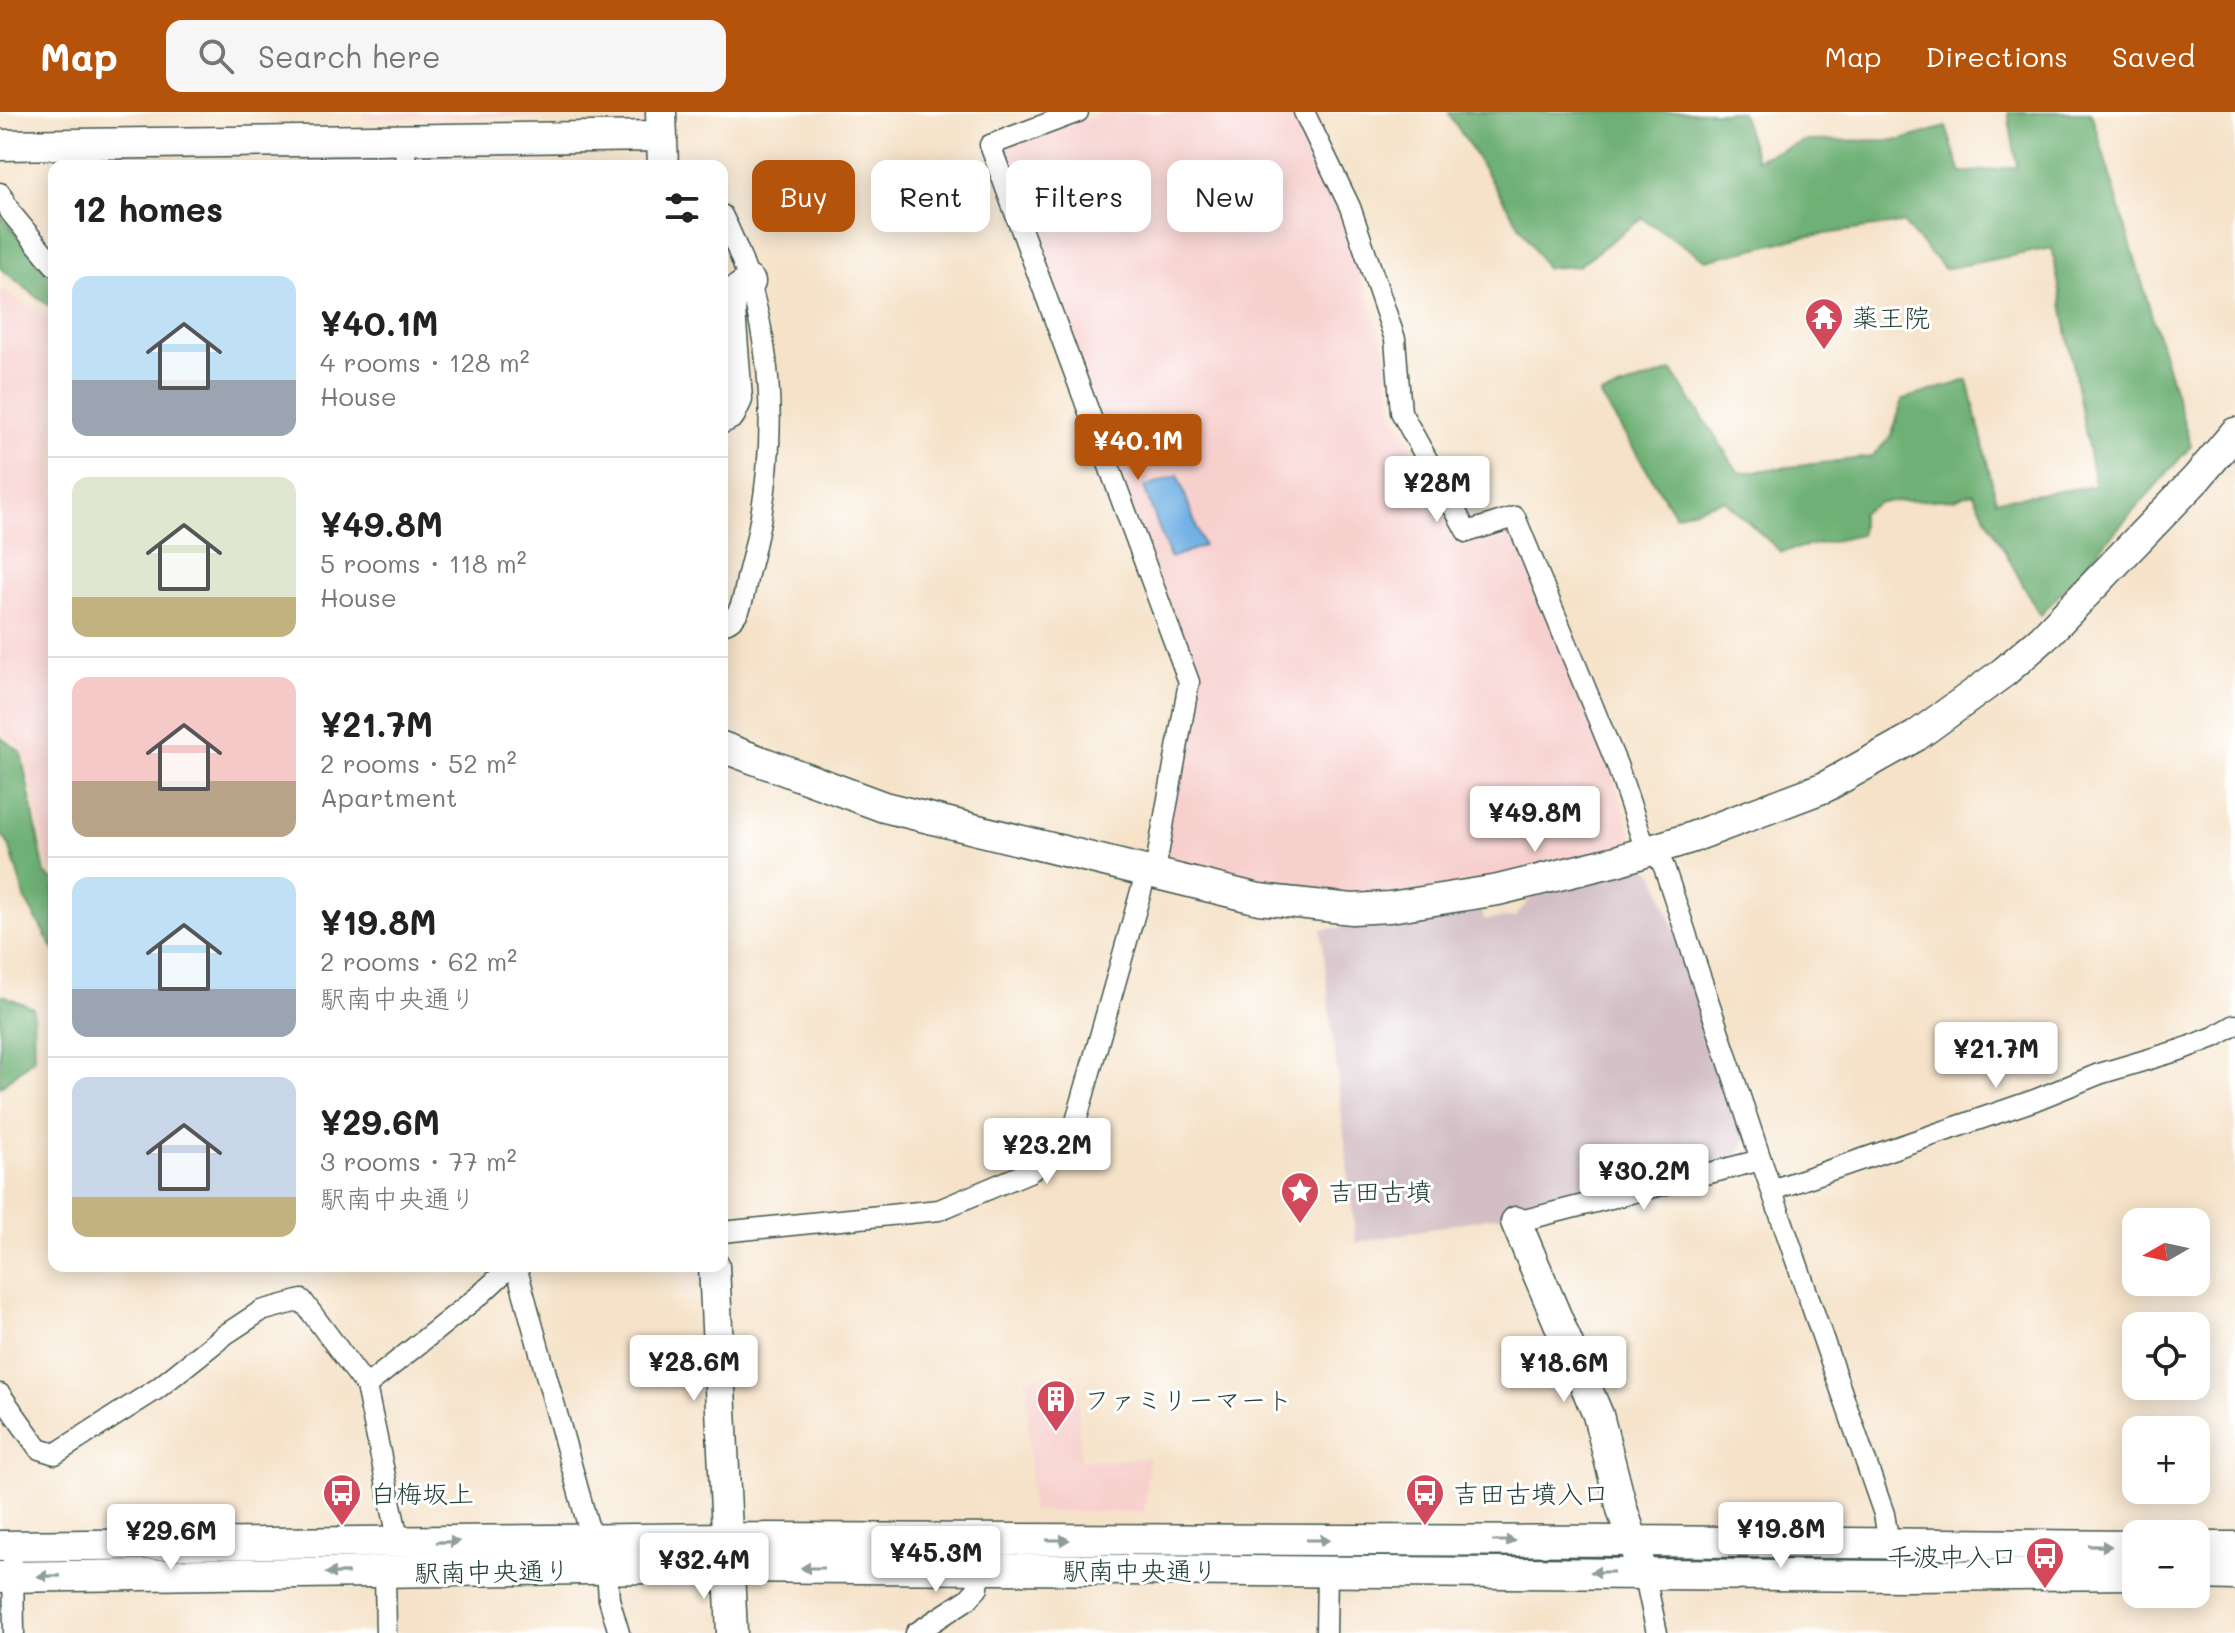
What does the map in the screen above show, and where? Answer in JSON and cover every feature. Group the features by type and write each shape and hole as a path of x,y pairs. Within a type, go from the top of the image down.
{"street":[{"path":"728,1231 939,1210 1029,1172 1063,1148 1073,1132 1143,884 1157,860 1189,682 990,145 1078,112"},
{"path":"1304,112 1350,207 1395,339 1401,412 1467,532 1515,517 1617,765 1642,839 1654,850 1664,867 1761,1160 1884,1514 1889,1543"},
{"path":"0,145 405,153 662,138"},
{"path":"0,193 11,213 48,258"},
{"path":"728,227 750,282 767,361 770,459 752,561 738,615 728,622"},
{"path":"728,415 737,399 730,311 732,294 750,282"},
{"path":"728,749 884,807 1259,899 1314,907 1390,907 1498,890 1654,850 1825,787 1916,736 2004,672 2043,638 2196,479 2235,433"},
{"path":"1772,1190 2035,1100 2099,1074 2180,1050 2235,1025"},
{"path":"1657,1633 1644,1572 1632,1541 1598,1415 1516,1222 1761,1160"},
{"path":"366,1386 507,1272"},
{"path":"516,1272 592,1540"},
{"path":"714,1272 732,1633"},
{"path":"0,1394 39,1449 55,1454 157,1389 226,1334 261,1311 302,1300 366,1386 399,1543"},
{"name":"駅南中央通り","path":"6,1546 592,1540 729,1553 979,1569 1907,1576 2122,1574"},
{"name":"駅南中央通り","path":"7,1576 607,1570 729,1553 1632,1541 2122,1546"},
{"path":"6,1546 14,1633"},
{"path":"2210,1547 2235,1547"},
{"path":"916,1633 968,1599 978,1588 979,1569"},
{"path":"607,1570 609,1599 619,1633"},
{"path":"1326,1633 1327,1571"},
{"path":"385,1573 386,1633"},
{"path":"2210,1574 2235,1575"}],"shaded area":[{"path":"363,112 617,112 614,115 364,119"},
{"path":"1105,112 1296,114 1334,201 1387,353 1393,413 1464,541 1503,525 1511,528 1608,761 1633,841 1626,848 1400,897 1295,896 1163,863 1195,681 1031,232 1151,232 1151,160 1006,160 1006,164 1002,153 1005,147"},
{"path":"0,289 48,317 48,863 24,748 0,731"},
{"path":"1645,865 1655,874 1746,1140 1737,1157 1533,1209 1356,1243 1321,930 1480,910 1485,920 1515,917 1534,894"},
{"path":"1057,1376 1078,1387 1080,1460 1149,1458 1144,1512 1031,1511 1027,1377"}],"green space":[{"path":"1448,112 1741,112 1756,159 1804,141 1901,140 1946,127 1961,173 2017,167 2008,112 2091,112 2191,446 2040,616 1973,493 1953,499 1880,502 1861,513 1861,535 1781,552 1724,500 1675,515 1600,395 1672,371 1739,473 1871,457 1891,437 1903,399 1968,380 1996,500 2095,486 2052,248 1944,269 1903,223 1803,237 1706,260 1642,218 1578,266 1546,268"},
{"path":"0,215 48,269 48,305 0,268"},
{"path":"0,737 21,752 48,876 48,940 26,901 9,845 0,832"},
{"path":"3,995 33,1008 34,1058 0,1087 0,997"}],"water":[{"path":"1178,475 1203,546 1170,558 1144,487"}],"place":[{"name":"薬王院","path":"1824,351"},
{"name":"吉田古墳","path":"1300,1225"},
{"name":"ファミリーマート","path":"1056,1433"},
{"name":"白梅坂上","path":"342,1527"},
{"name":"吉田古墳入口","path":"1425,1527"},
{"name":"千波中入口","path":"2045,1590"}]}
